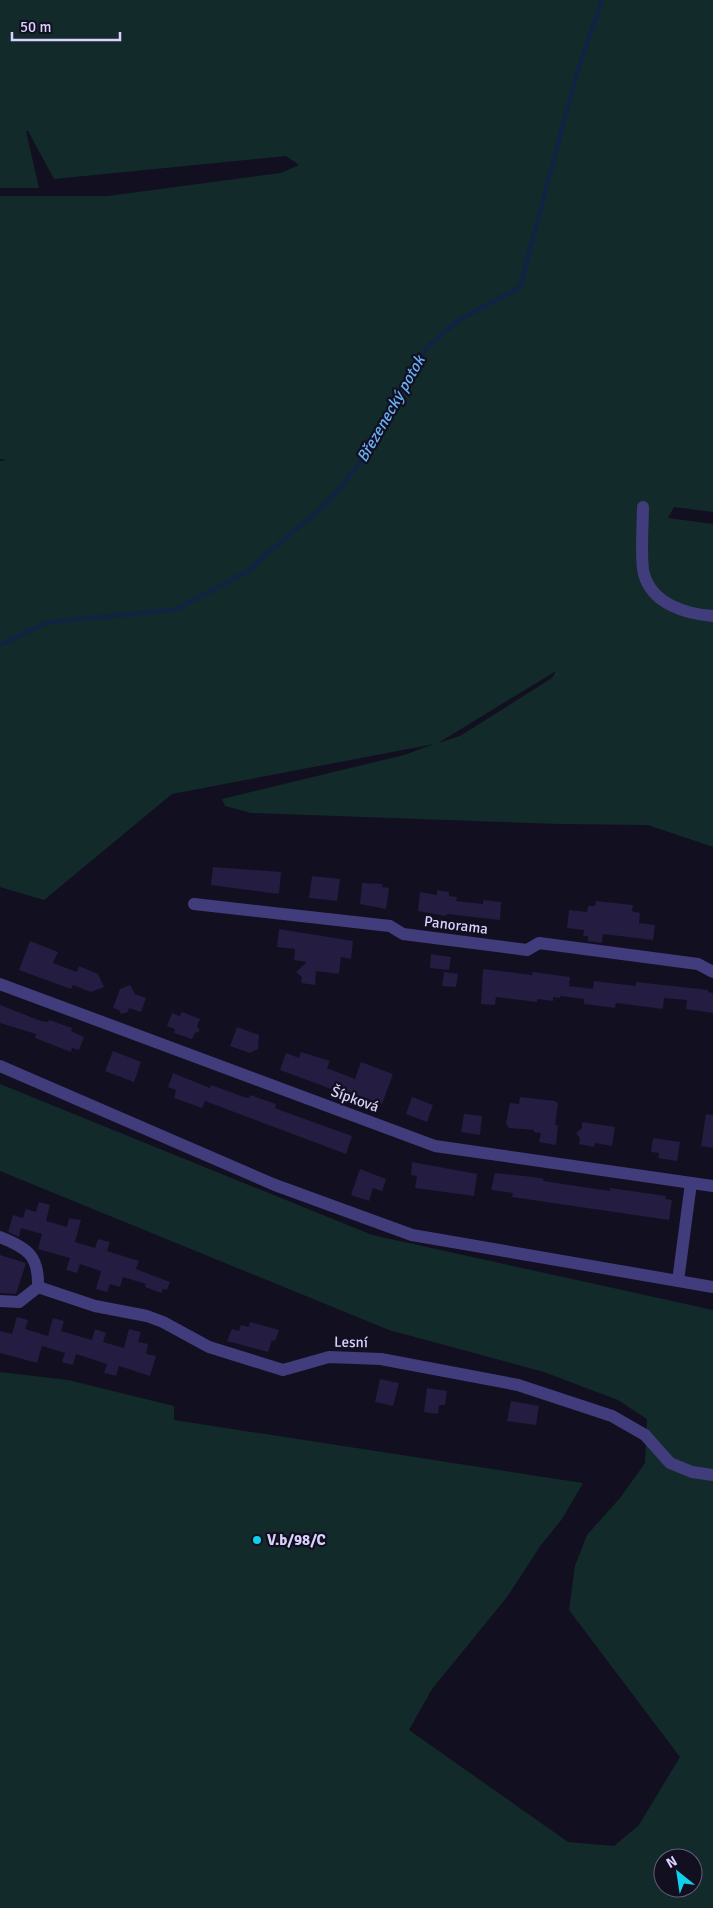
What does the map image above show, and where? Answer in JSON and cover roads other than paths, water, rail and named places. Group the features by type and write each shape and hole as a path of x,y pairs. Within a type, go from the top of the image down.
{"street":[{"path":"643,507 644,574 655,594 673,607 713,616"},
{"name":"Panorama","path":"194,904 390,926 403,934 527,950 539,943 698,964 713,972"},
{"name":"Šípková","path":"0,984 435,1146 713,1186"},
{"path":"0,1066 275,1185 412,1235 713,1287"},
{"path":"678,1281 692,1183"},
{"path":"0,1238 25,1249 33,1258 38,1271 38,1287 19,1302 0,1301"},
{"name":"Lesní","path":"38,1287 95,1306 147,1316 163,1322 209,1347 283,1370 329,1357 381,1359 518,1386 612,1416 645,1435 670,1463 692,1472 713,1475"}],"waterway":[{"name":"Březenecký potok","path":"0,645 48,622 174,610 245,573 327,503 367,454 427,347 459,320 520,287 576,76 602,0"}],"place":[{"name":"V.b/98/C","path":"257,1540"}]}
